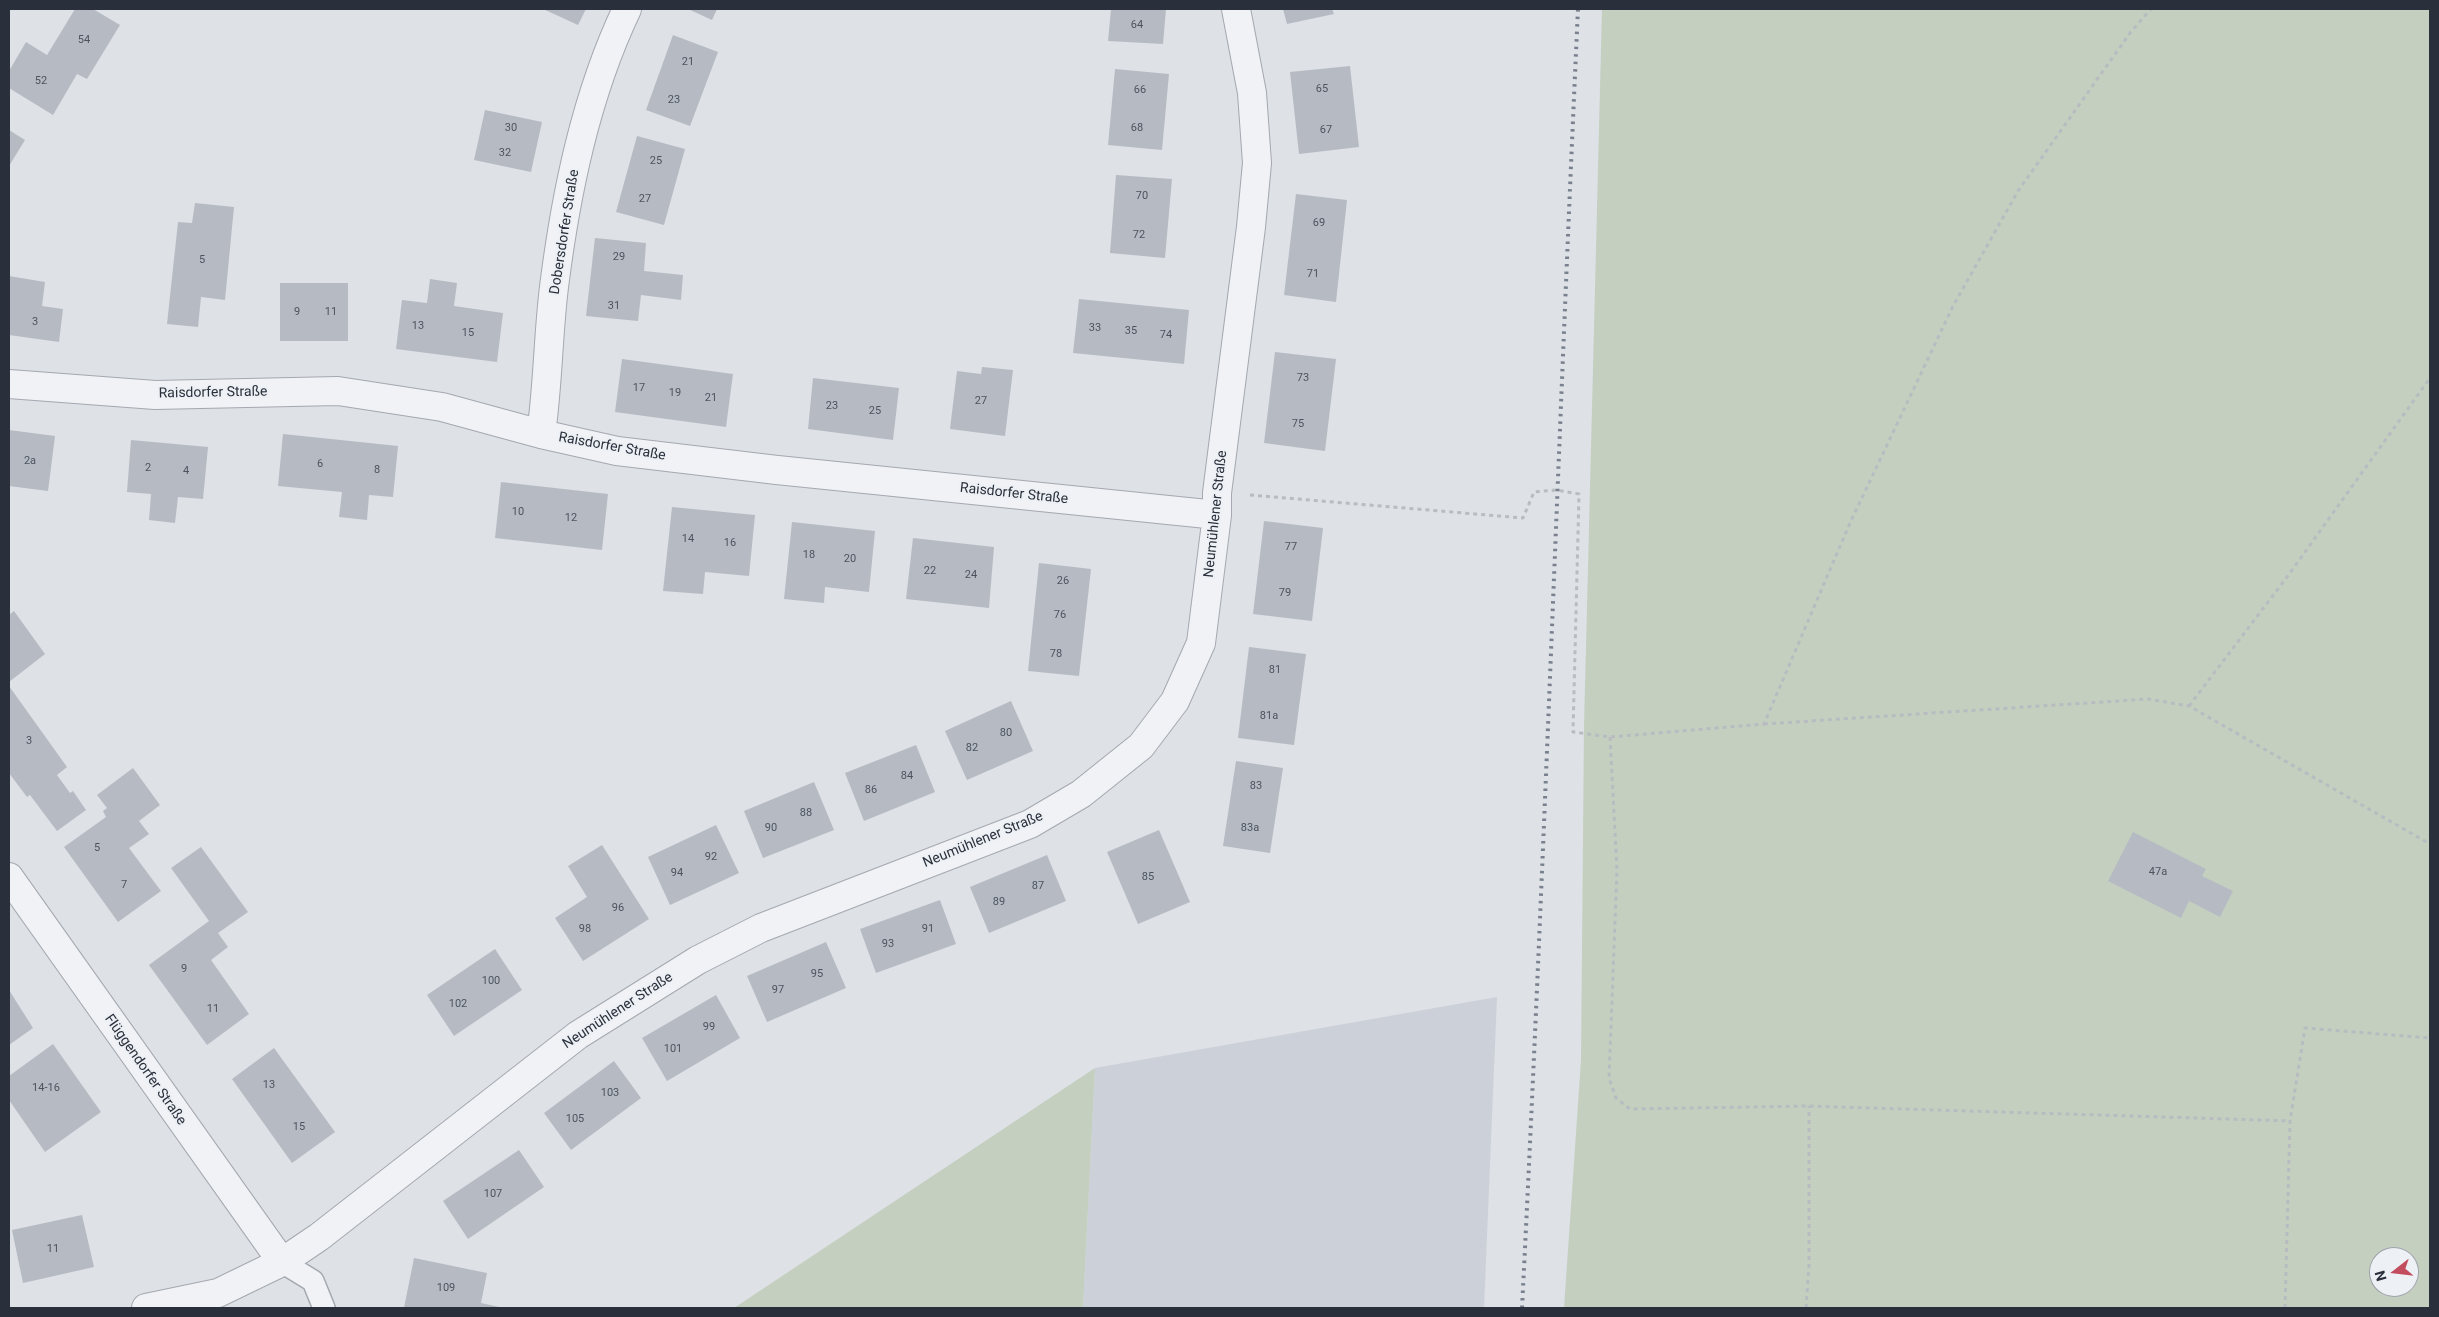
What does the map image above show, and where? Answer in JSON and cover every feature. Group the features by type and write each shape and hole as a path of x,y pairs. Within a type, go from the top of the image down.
{"street":[{"name":"Dobersdorfer Straße","path":"541,434 547,392 554,288 568,198 593,95 607,52 627,9"},
{"name":"Neumühlener Straße","path":"146,1308 218,1293 282,1262 319,1237 578,1035 698,960 761,928 1030,824 1081,794 1141,746 1175,701 1201,643 1257,164 1252,94 1236,9"},
{"name":"Raisdorfer Straße","path":"9,384 155,395 338,391 442,407 541,434 617,451 777,470 1217,504"},
{"name":"Flüggendorfer Straße","path":"9,877 282,1262"}],"lane":[{"path":"282,1262 313,1281 324,1308"}],"path":[{"path":"1764,724 1850,523 1953,306 2018,191 2130,33 2151,9"},
{"path":"2188,706 2287,577 2430,378"},
{"path":"1217,504 1523,518 1534,492 1556,490 1579,494 1573,732 1610,736 2148,699 2188,706 2430,844"},
{"path":"1610,736 1617,870 1609,1078 1616,1098 1630,1109 1809,1106 2290,1121"},
{"path":"2285,1308 2290,1121 2305,1028 2430,1038"},
{"path":"1806,1308 1809,1265 1809,1106"}],"shaded area":[{"path":"1497,997 1484,1308 1083,1308 1095,1068"}],"green space":[{"path":"1602,9 2430,9 2430,1308 1564,1308 1581,1060 1584,726"},
{"path":"1095,1068 1083,1308 734,1308"}],"building":[{"path":"75,9 93,9 120,25 87,79 77,74 53,115 9,88 9,71 26,42 47,55"},
{"path":"543,9 586,9 578,25"},
{"path":"688,9 717,9 712,20"},
{"path":"1111,9 1166,9 1163,44 1108,41"},
{"path":"1283,9 1332,9 1334,14 1287,24"},
{"path":"673,35 718,52 690,126 646,110"},
{"path":"1350,66 1359,147 1299,154 1290,72"},
{"path":"1115,69 1169,74 1162,150 1108,145"},
{"path":"485,110 542,122 531,172 474,160"},
{"path":"9,130 25,140 9,166"},
{"path":"637,136 685,149 664,225 616,212"},
{"path":"1116,175 1172,179 1165,258 1110,253"},
{"path":"1296,194 1347,200 1336,302 1284,295"},
{"path":"195,203 234,207 225,300 201,297 198,327 167,324 178,222 192,223"},
{"path":"595,238 646,243 644,271 683,275 681,300 641,295 638,321 586,316"},
{"path":"9,276 45,282 42,306 63,309 59,342 9,335"},
{"path":"430,279 457,283 454,306 503,313 497,362 396,349 402,300 427,303"},
{"path":"280,283 348,283 348,341 280,341"},
{"path":"1079,299 1189,310 1184,364 1073,353"},
{"path":"1275,352 1336,359 1325,451 1264,443"},
{"path":"622,359 733,374 726,427 615,412"},
{"path":"982,367 1013,370 1005,436 950,429 957,371 981,374"},
{"path":"813,378 899,388 893,440 808,429"},
{"path":"9,430 55,436 48,491 9,486"},
{"path":"283,434 398,446 393,497 369,495 367,520 339,517 342,492 278,486"},
{"path":"131,440 208,447 203,499 178,497 175,523 149,520 151,494 127,492"},
{"path":"501,482 608,494 602,550 495,538"},
{"path":"672,507 755,515 749,576 705,572 703,594 663,591"},
{"path":"1264,521 1323,528 1312,621 1253,614"},
{"path":"792,522 875,531 869,592 825,587 824,603 784,599"},
{"path":"913,538 994,547 989,608 906,599"},
{"path":"1039,563 1091,569 1079,676 1028,671"},
{"path":"14,611 45,654 9,682 9,615"},
{"path":"1249,647 1306,654 1294,745 1238,738"},
{"path":"9,686 67,767 57,775 70,793 73,791 86,810 57,831 30,795 27,797 9,773"},
{"path":"1011,701 1033,751 967,780 945,731"},
{"path":"916,745 935,792 864,821 845,773"},
{"path":"1236,761 1283,768 1270,853 1223,846"},
{"path":"133,768 160,805 139,821 149,834 129,848 161,891 118,922 64,847 106,817 103,811 107,808 97,795"},
{"path":"814,782 834,830 763,858 744,811"},
{"path":"716,825 739,873 670,905 648,857"},
{"path":"1159,830 1190,902 1138,924 1107,852"},
{"path":"2133,832 2206,869 2202,876 2233,891 2220,917 2189,901 2181,918 2108,881"},
{"path":"602,845 649,919 583,961 555,918 587,897 568,866"},
{"path":"201,847 248,912 218,933 228,947 211,960 249,1014 207,1045 149,965 209,921 171,868"},
{"path":"1047,855 1066,901 989,933 970,887"},
{"path":"940,900 956,944 876,973 860,929"},
{"path":"826,942 846,988 767,1022 747,976"},
{"path":"495,949 522,990 454,1036 427,995"},
{"path":"9,990 33,1028 9,1045"},
{"path":"716,995 740,1038 667,1081 642,1038"},
{"path":"53,1044 101,1112 45,1152 9,1100 9,1076"},
{"path":"274,1048 335,1132 292,1163 232,1079"},
{"path":"614,1061 641,1098 571,1150 544,1113"},
{"path":"519,1150 544,1187 468,1239 443,1201"},
{"path":"82,1215 94,1267 23,1283 12,1230"},
{"path":"414,1258 487,1273 481,1303 504,1308 404,1308"}],"railway":[{"path":"1522,1308 1578,9"}]}
